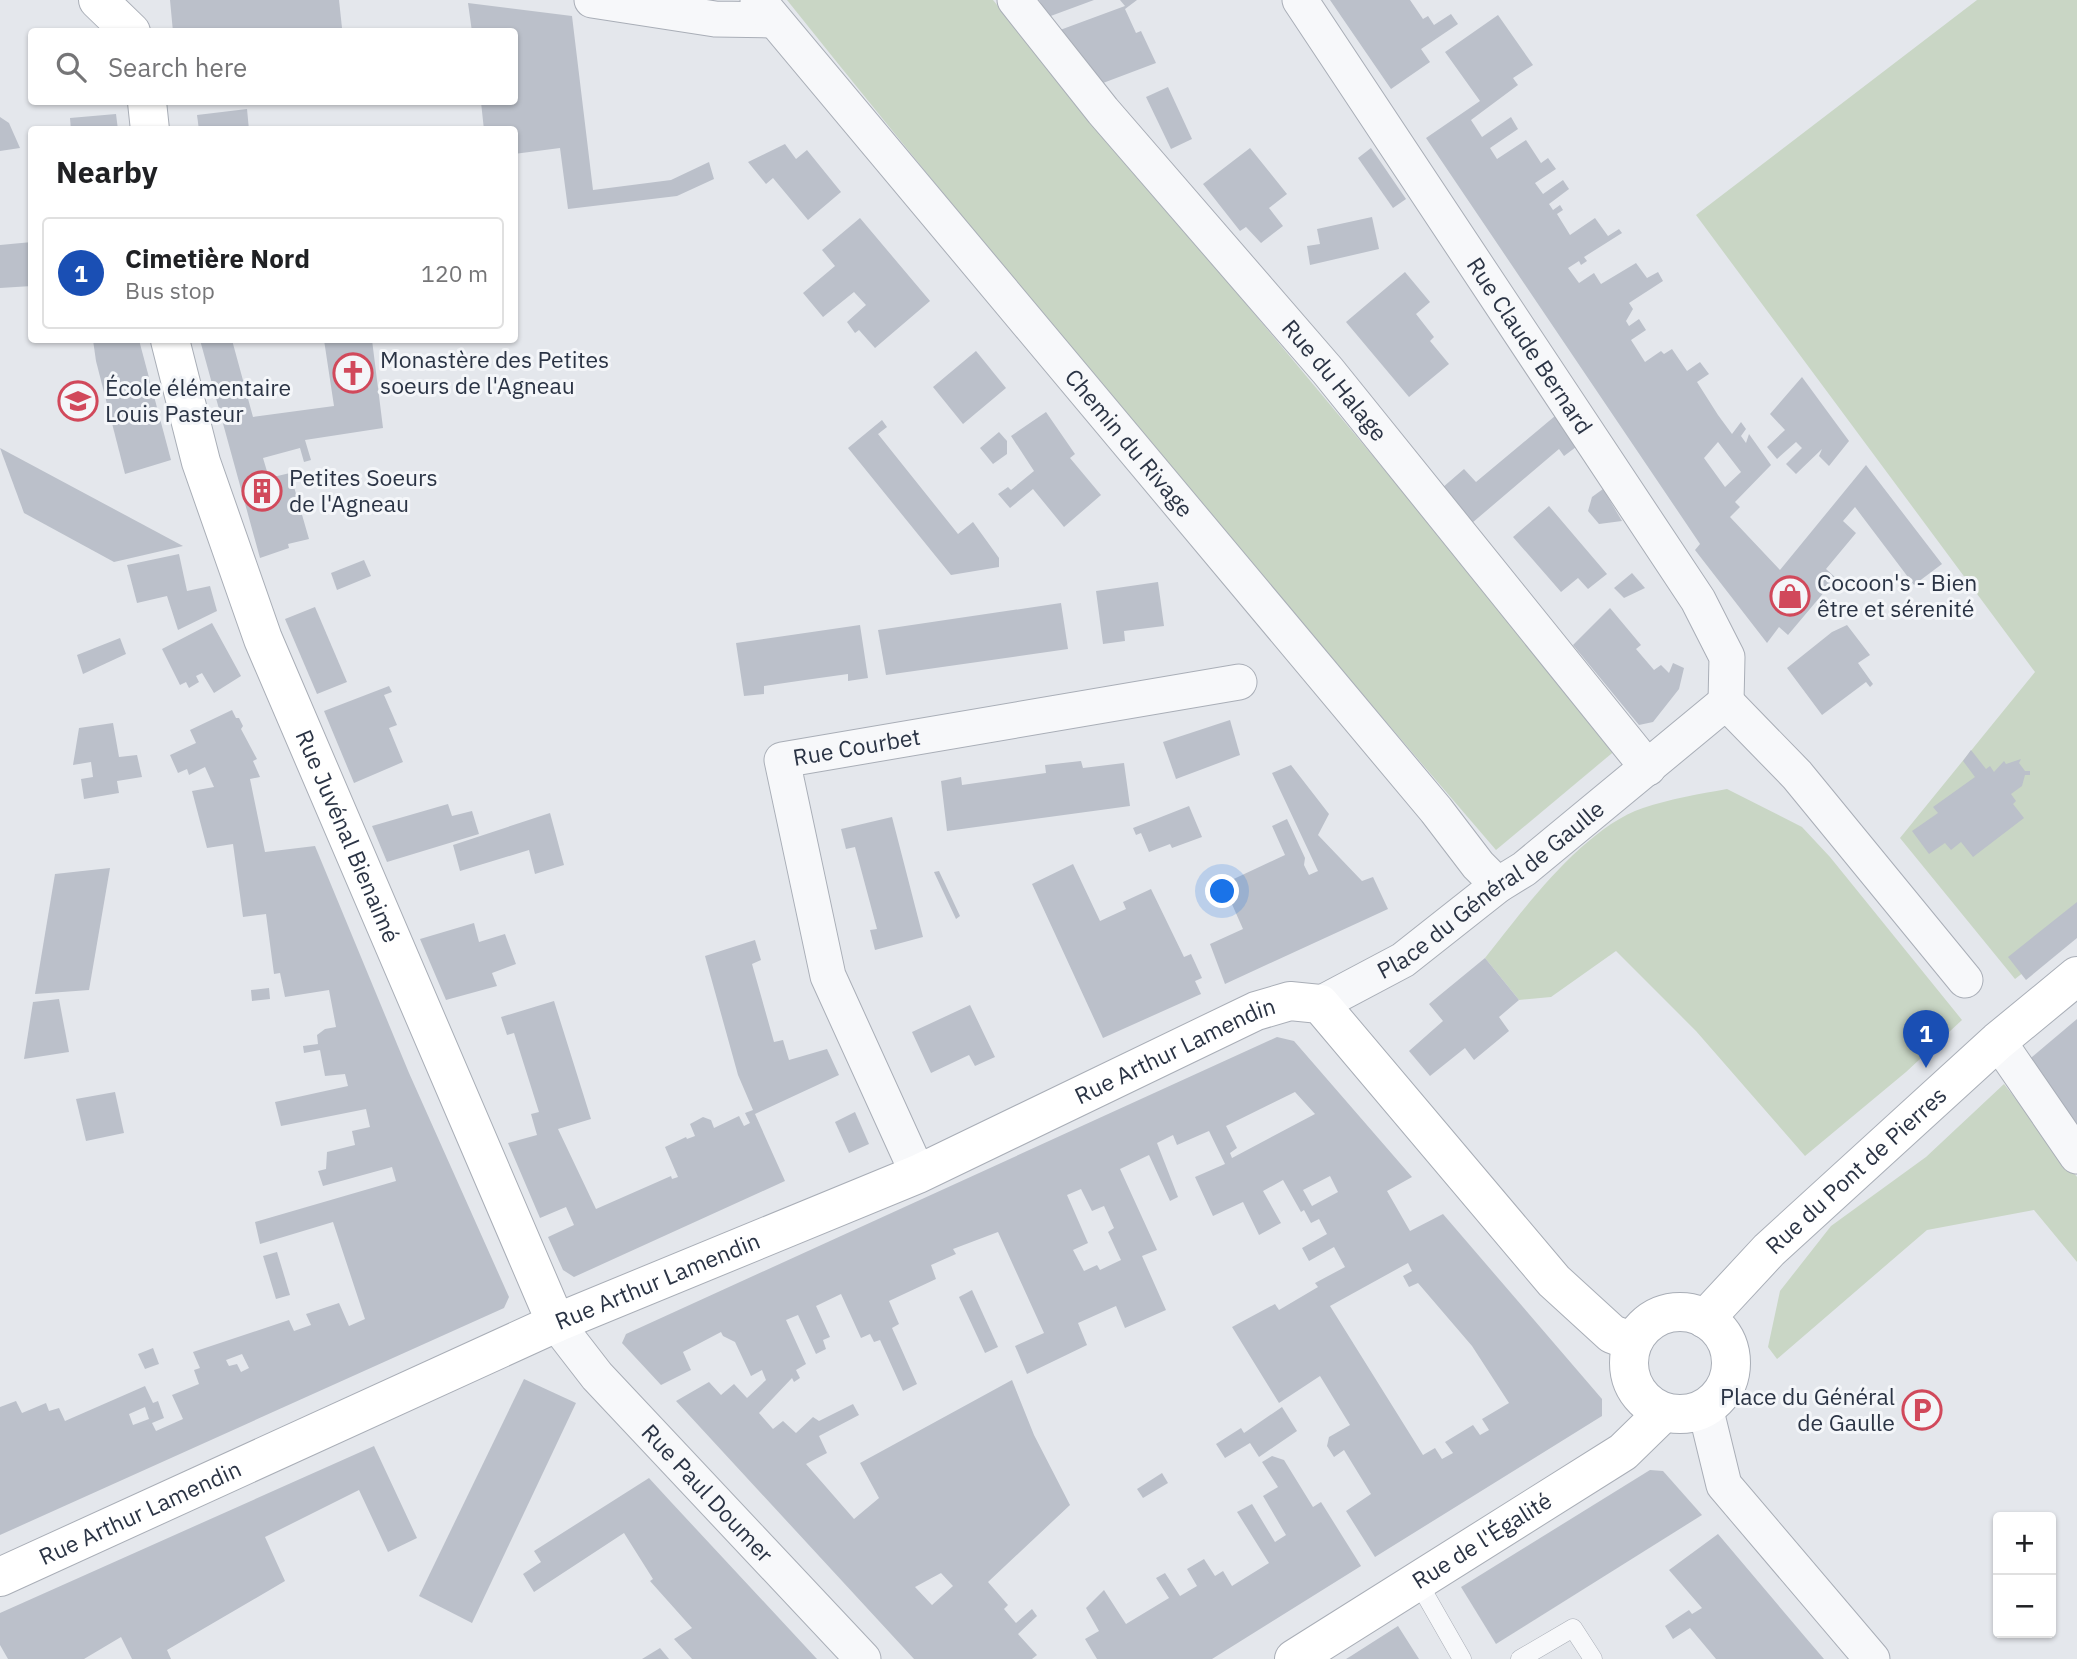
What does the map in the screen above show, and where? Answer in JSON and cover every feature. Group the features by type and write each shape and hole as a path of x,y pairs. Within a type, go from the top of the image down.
{"street":[{"path":"98,0 127,28"},
{"path":"140,0 142,28"},
{"path":"592,0 715,19 765,10"},
{"name":"Rue du Halage","path":"1015,0 1102,111 1328,371 1637,777"},
{"name":"Rue Claude Bernard","path":"1300,0 1698,600 1727,657 1726,702"},
{"name":"Chemin du Rivage","path":"765,10 1436,810 1478,866 1511,877"},
{"path":"148,105 150,126"},
{"name":"Rue Juvénal Bienaimé","path":"171,343 201,461 263,639 555,1323"},
{"name":"Rue Courbet","path":"918,1174 828,976 782,760 1239,682"},
{"path":"1726,702 1797,775 1965,980"},
{"name":"Place du Général de Gaulle","path":"1320,1004 1403,960 1637,777 1726,702"},
{"name":"Rue du Pont de Pierres","path":"1705,1319 1769,1250 1998,1041 2077,976"},
{"name":"Rue Arthur Lamendin","path":"0,1577 555,1323 918,1174 1256,1012 1290,1002 1320,1004"},
{"path":"1320,1004 1554,1281 1612,1334 1633,1342"},
{"path":"1998,1041 2077,1156"},
{"path":"1672,1312 1690,1313 1705,1319 1726,1341 1730,1371 1726,1385 1705,1407 1692,1413 1664,1412 1649,1404 1637,1391 1630,1376 1629,1359 1633,1342 1643,1328 1656,1318 1672,1312"},
{"name":"Rue Paul Doumer","path":"555,1323 597,1376 863,1659"},
{"path":"1705,1407 1724,1485 1872,1659"},
{"name":"Rue de l'Égalité","path":"1294,1659 1622,1452 1664,1412"}],"lane":[{"path":"1418,1582 1462,1659"},
{"path":"1520,1659 1573,1628 1593,1659"}],"green space":[{"path":"787,0 993,0 1617,749 1496,850 1137,428"},
{"path":"1977,0 2077,0 2077,931 2015,979 1900,838 2035,672 1696,215"},
{"path":"1727,789 1802,827 1830,857 1962,1020 1906,1072 1805,1156 1696,1031 1616,951 1551,997 1519,1000 1485,958 1536,895 1576,852 1598,833 1620,818 1643,808"},
{"path":"2004,1084 2077,1177 2077,1262 2034,1210 1927,1230 1777,1359 1768,1347 1780,1291 1831,1226 1926,1157"}],"building":[{"path":"170,0 339,0 342,28 173,28"},
{"path":"1039,0 1094,0 1048,17"},
{"path":"1120,0 1137,0 1125,9 1136,33 1141,31 1156,63 1103,83 1060,30 1125,6"},
{"path":"1330,0 1410,0 1423,19 1428,16 1434,25 1451,14 1458,24 1421,49 1430,62 1391,89"},
{"path":"468,3 572,16 593,190 671,180 709,162 714,179 677,196 568,209 560,148 518,153 518,126 484,126 481,105 518,105 518,28 471,28"},
{"path":"1498,15 1533,65 1513,78 1518,85 1471,120 1482,137 1511,117 1518,129 1490,148 1497,159 1526,140 1541,163 1548,158 1556,169 1535,183 1543,194 1563,180 1569,189 1549,204 1553,210 1560,205 1563,210 1557,214 1570,235 1595,218 1608,236 1619,229 1622,233 1584,257 1587,261 1581,265 1579,261 1568,268 1579,283 1594,273 1601,284 1636,263 1647,278 1658,272 1663,281 1629,303 1633,309 1626,321 1629,326 1639,319 1646,330 1631,340 1645,362 1661,351 1664,354 1672,349 1687,371 1700,362 1709,374 1697,382 1718,415 1732,434 1741,422 1746,429 1741,436 1746,443 1749,434 1771,465 1735,502 1740,507 1730,517 1780,570 1866,465 1942,564 1914,585 1855,507 1843,521 1856,533 1826,569 1836,578 1788,635 1779,627 1767,643 1695,550 1700,544 1426,138 1480,101 1445,52","holes":["1718,442 1741,472 1725,487 1704,458"]},
{"path":"1168,87 1192,139 1171,149 1146,97"},
{"path":"247,109 249,126 198,126 197,115"},
{"path":"116,114 118,126 71,126 70,118"},
{"path":"0,117 9,123 20,148 0,151"},
{"path":"785,144 796,159 807,150 841,192 808,220 773,178 766,184 748,162"},
{"path":"1250,148 1287,194 1269,208 1283,226 1261,243 1246,227 1240,231 1203,184"},
{"path":"1371,148 1406,199 1393,208 1358,158"},
{"path":"1372,217 1379,249 1310,265 1307,246 1320,244 1317,229"},
{"path":"860,218 930,301 875,348 859,330 855,333 847,322 866,305 854,292 823,317 803,293 835,266 822,250"},
{"path":"28,242 28,286 0,288 0,245"},
{"path":"1405,272 1430,302 1416,314 1434,337 1430,341 1449,364 1409,397 1346,322"},
{"path":"93,343 140,343 171,460 125,474"},
{"name":"Monastère des Petites soeurs de l'Agneau","path":"201,343 233,343 253,417 334,406 324,343 372,343 383,428 305,440 311,460 304,462 300,448 263,458 269,478 290,473 309,539 288,544 289,548 260,558"},
{"path":"976,351 1006,388 963,424 933,387"},
{"path":"1802,377 1849,441 1829,466 1819,456 1822,449 1796,474 1786,464 1802,448 1796,442 1777,459 1767,447 1785,430 1770,414"},
{"path":"1046,412 1075,454 1070,458 1101,495 1064,527 1033,489 1010,508 998,494 1008,487 1011,490 1034,471 1011,436"},
{"path":"1555,416 1576,447 1564,456 1559,449 1472,523 1442,488 1464,469 1476,482"},
{"path":"882,420 887,427 878,434 958,534 973,522 999,558 999,567 951,575 848,448"},
{"path":"999,432 1007,441 1007,454 993,464 980,448"},
{"path":"0,448 183,546 114,562 24,513"},
{"path":"1603,489 1622,521 1599,524 1588,511 1592,497"},
{"path":"1549,506 1607,574 1588,589 1578,578 1561,592 1513,537"},
{"path":"179,554 187,591 210,586 217,611 178,630 167,596 137,603 127,565"},
{"path":"364,560 371,576 337,590 331,573"},
{"path":"1632,573 1645,588 1624,598 1614,588"},
{"path":"1158,582 1164,626 1124,631 1125,641 1103,644 1096,591"},
{"path":"1061,603 1068,649 886,675 878,630"},
{"path":"315,607 347,682 317,694 285,619"},
{"path":"1610,608 1641,645 1636,649 1654,670 1661,665 1669,673 1673,663 1684,668 1679,689 1653,722 1639,725 1573,645"},
{"path":"212,623 241,676 214,693 202,673 196,676 199,682 189,688 186,682 180,685 162,649"},
{"path":"860,625 868,678 848,681 848,674 805,680 764,686 764,694 744,696 736,643"},
{"path":"1847,625 1870,655 1858,663 1873,684 1870,687 1866,682 1822,715 1787,668 1832,632"},
{"path":"120,638 126,654 83,674 77,655"},
{"path":"389,686 392,692 384,695 397,725 389,728 403,762 354,783 324,711"},
{"path":"232,710 236,718 239,718 243,726 241,729 257,759 253,761 260,777 250,779 265,852 315,846 409,1073 509,1297 504,1308 0,1535 0,1407 16,1401 22,1413 46,1403 49,1411 59,1408 65,1421 145,1386 153,1403 158,1401 164,1418 152,1423 156,1431 183,1419 172,1395 199,1384 194,1370 200,1368 193,1352 289,1320 294,1331 311,1325 306,1314 339,1303 349,1326 365,1319 333,1222 260,1244 255,1222 396,1181 392,1167 323,1186 318,1171 326,1169 327,1152 355,1145 352,1131 370,1127 366,1109 281,1126 275,1102 348,1086 345,1074 325,1076 320,1050 304,1053 303,1046 318,1044 317,1035 325,1029 336,1027 329,990 285,997 280,973 274,974 266,914 243,917 233,844 207,848 192,791 214,787 205,767 189,775 187,769 178,773 170,755 196,743 190,730","holes":["242,1354 249,1368 241,1372 237,1364 229,1366 226,1360","145,1407 149,1419 133,1425 129,1414"]},
{"path":"1230,720 1240,755 1176,779 1163,742"},
{"path":"113,723 119,757 137,755 142,777 117,781 119,793 84,799 81,779 93,777 91,762 73,765 79,728"},
{"path":"1971,750 1986,769 1990,766 1994,772 2004,761 2006,764 2021,759 2019,763 2025,771 2030,771 2030,775 2025,775 2022,786 2011,794 2016,801 2013,804 2024,818 1973,857 1961,842 1951,850 1945,843 1929,854 1912,831 1938,813 1933,807 1975,777 1963,761"},
{"path":"1081,761 1083,768 1124,763 1130,806 947,831 941,781 961,777 962,785 1046,773 1045,765"},
{"path":"1291,765 1329,814 1318,835 1362,881 1373,877 1388,909 1225,984 1210,944 1243,929 1223,884 1285,855 1272,826 1287,819 1305,858 1304,865 1309,875 1318,871 1272,773"},
{"path":"448,804 452,816 472,811 479,834 387,862 372,826"},
{"path":"1189,806 1202,837 1172,848 1170,844 1149,852 1141,833 1136,835 1133,828"},
{"path":"550,813 564,865 535,874 529,850 460,871 453,845"},
{"path":"892,817 923,937 875,950 870,930 877,929 855,847 846,849 841,829"},
{"path":"1073,864 1100,921 1126,909 1123,902 1151,889 1184,957 1191,954 1202,978 1195,981 1201,994 1103,1038 1032,884"},
{"path":"110,868 89,990 35,994 55,874"},
{"path":"939,871 960,916 956,919 934,872"},
{"path":"2077,902 2077,938 2026,980 2008,957"},
{"path":"474,923 479,942 505,934 516,964 492,973 497,986 446,1000 420,939"},
{"path":"755,940 761,960 752,964 774,1042 783,1040 789,1060 827,1049 839,1075 755,1114 785,1181 574,1277 563,1270 548,1237 574,1225 566,1207 540,1218 508,1143 537,1135 531,1114 539,1112 514,1033 507,1035 501,1017 554,1001 591,1119 558,1129 596,1209 671,1176 672,1179 678,1177 665,1147 686,1137 695,1136 690,1124 703,1117 711,1120 714,1128 739,1116 744,1126 750,1123 745,1113 753,1110 738,1075 705,956"},
{"path":"1485,958 1519,1000 1499,1017 1509,1031 1474,1060 1465,1048 1430,1076 1409,1051 1443,1021 1429,1004"},
{"path":"269,988 270,999 252,1001 251,990"},
{"path":"59,999 69,1052 24,1059 33,1002"},
{"path":"970,1005 995,1057 975,1066 969,1055 931,1073 912,1032"},
{"path":"2077,1019 2077,1125 2026,1062"},
{"path":"1277,1037 1294,1041 1412,1177 1387,1191 1410,1231 1443,1214 1602,1399 1602,1416 1375,1557 1346,1511 1371,1494 1344,1450 1334,1457 1327,1446 1329,1437 1350,1425 1320,1376 1279,1403 1232,1327 1275,1304 1279,1310 1318,1287 1315,1283 1345,1267 1334,1247 1309,1261 1302,1248 1327,1234 1319,1219 1311,1223 1304,1210 1301,1212 1283,1180 1263,1191 1281,1223 1259,1235 1243,1202 1213,1216 1195,1177 1225,1164 1209,1131 1177,1145 1173,1135 1157,1143 1178,1197 1170,1201 1149,1155 1120,1169 1157,1250 1142,1256 1166,1310 1125,1328 1116,1306 1078,1323 1087,1345 1027,1374 1015,1346 1044,1333 998,1232 953,1249 956,1254 931,1265 936,1279 889,1301 899,1324 892,1328 917,1384 903,1391 880,1340 874,1342 870,1334 861,1338 841,1294 816,1306 830,1337 823,1340 826,1349 816,1354 798,1315 786,1320 806,1364 796,1370 800,1378 794,1382 792,1378 759,1413 773,1429 783,1421 796,1433 813,1417 819,1421 853,1404 859,1415 819,1436 827,1453 806,1464 854,1519 879,1498 860,1463 1012,1380 1034,1435 1070,1505 988,1582 1008,1605 1004,1609 1016,1623 1032,1609 1037,1616 1018,1634 1037,1655 1032,1659 914,1659 676,1401 709,1382 721,1395 734,1384 747,1398 766,1380 762,1370 751,1376 735,1342 721,1332 683,1352 691,1370 661,1385 622,1343 626,1334","holes":["1295,1092 1315,1114 1232,1158 1230,1153 1237,1148 1226,1126","1330,1176 1338,1192 1312,1206 1303,1190","1081,1189 1092,1211 1104,1206 1114,1228 1108,1232 1121,1260 1100,1270 1097,1265 1084,1271 1073,1250 1088,1243 1067,1195","1408,1263 1412,1271 1403,1276 1409,1287 1418,1283 1472,1346 1509,1403 1482,1419 1489,1430 1480,1435 1473,1425 1445,1442 1453,1453 1442,1459 1435,1448 1423,1455 1330,1306","941,1573 953,1586 932,1605 915,1587"]},
{"path":"115,1092 124,1133 86,1141 76,1099"},
{"path":"855,1112 869,1144 849,1153 835,1122"},
{"path":"277,1252 290,1295 276,1299 263,1256"},
{"path":"972,1290 998,1347 985,1353 959,1297"},
{"path":"153,1348 159,1364 145,1369 138,1354"},
{"path":"524,1379 576,1403 472,1623 419,1596"},
{"path":"1282,1407 1297,1431 1259,1457 1250,1443 1225,1458 1216,1444 1241,1428 1244,1433"},
{"path":"374,1446 417,1538 388,1552 359,1490 265,1537 285,1581 167,1650 171,1659 132,1659 121,1637 84,1659 8,1659 0,1645 0,1613"},
{"path":"1272,1456 1284,1460 1313,1507 1321,1502 1361,1566 1212,1659 1097,1659 1085,1639 1099,1631 1086,1608 1104,1590 1126,1624 1169,1598 1156,1578 1165,1573 1180,1596 1197,1586 1187,1569 1204,1559 1215,1576 1223,1571 1232,1586 1269,1563 1237,1512 1252,1504 1275,1542 1286,1535 1263,1496 1278,1487 1262,1462"},
{"path":"1650,1470 1663,1471 1702,1515 1496,1644 1461,1587"},
{"path":"1162,1473 1168,1483 1143,1498 1137,1489"},
{"path":"649,1478 817,1659 692,1659 674,1639 692,1628 650,1581 653,1579 624,1533 534,1592 523,1574 541,1562 534,1551"},
{"path":"1718,1534 1824,1659 1716,1659 1690,1628 1673,1639 1665,1626 1689,1610 1692,1614 1702,1608 1669,1570"},
{"path":"1398,1626 1419,1659 1346,1659 1351,1656"},
{"path":"660,1648 669,1659 642,1659"}],"place":[{"name":"Monastère des Petites soeurs de l'Agneau","path":"353,373"},
{"name":"École élémentaire Louis Pasteur","path":"78,401"},
{"name":"Petites Soeurs de l'Agneau","path":"262,491"},
{"name":"Cocoon's - Bien être et sérenité","path":"1790,596"},
{"name":"Cimetière Nord","path":"1926,1068"},
{"name":"Place du Général de Gaulle","path":"1922,1410"}]}
